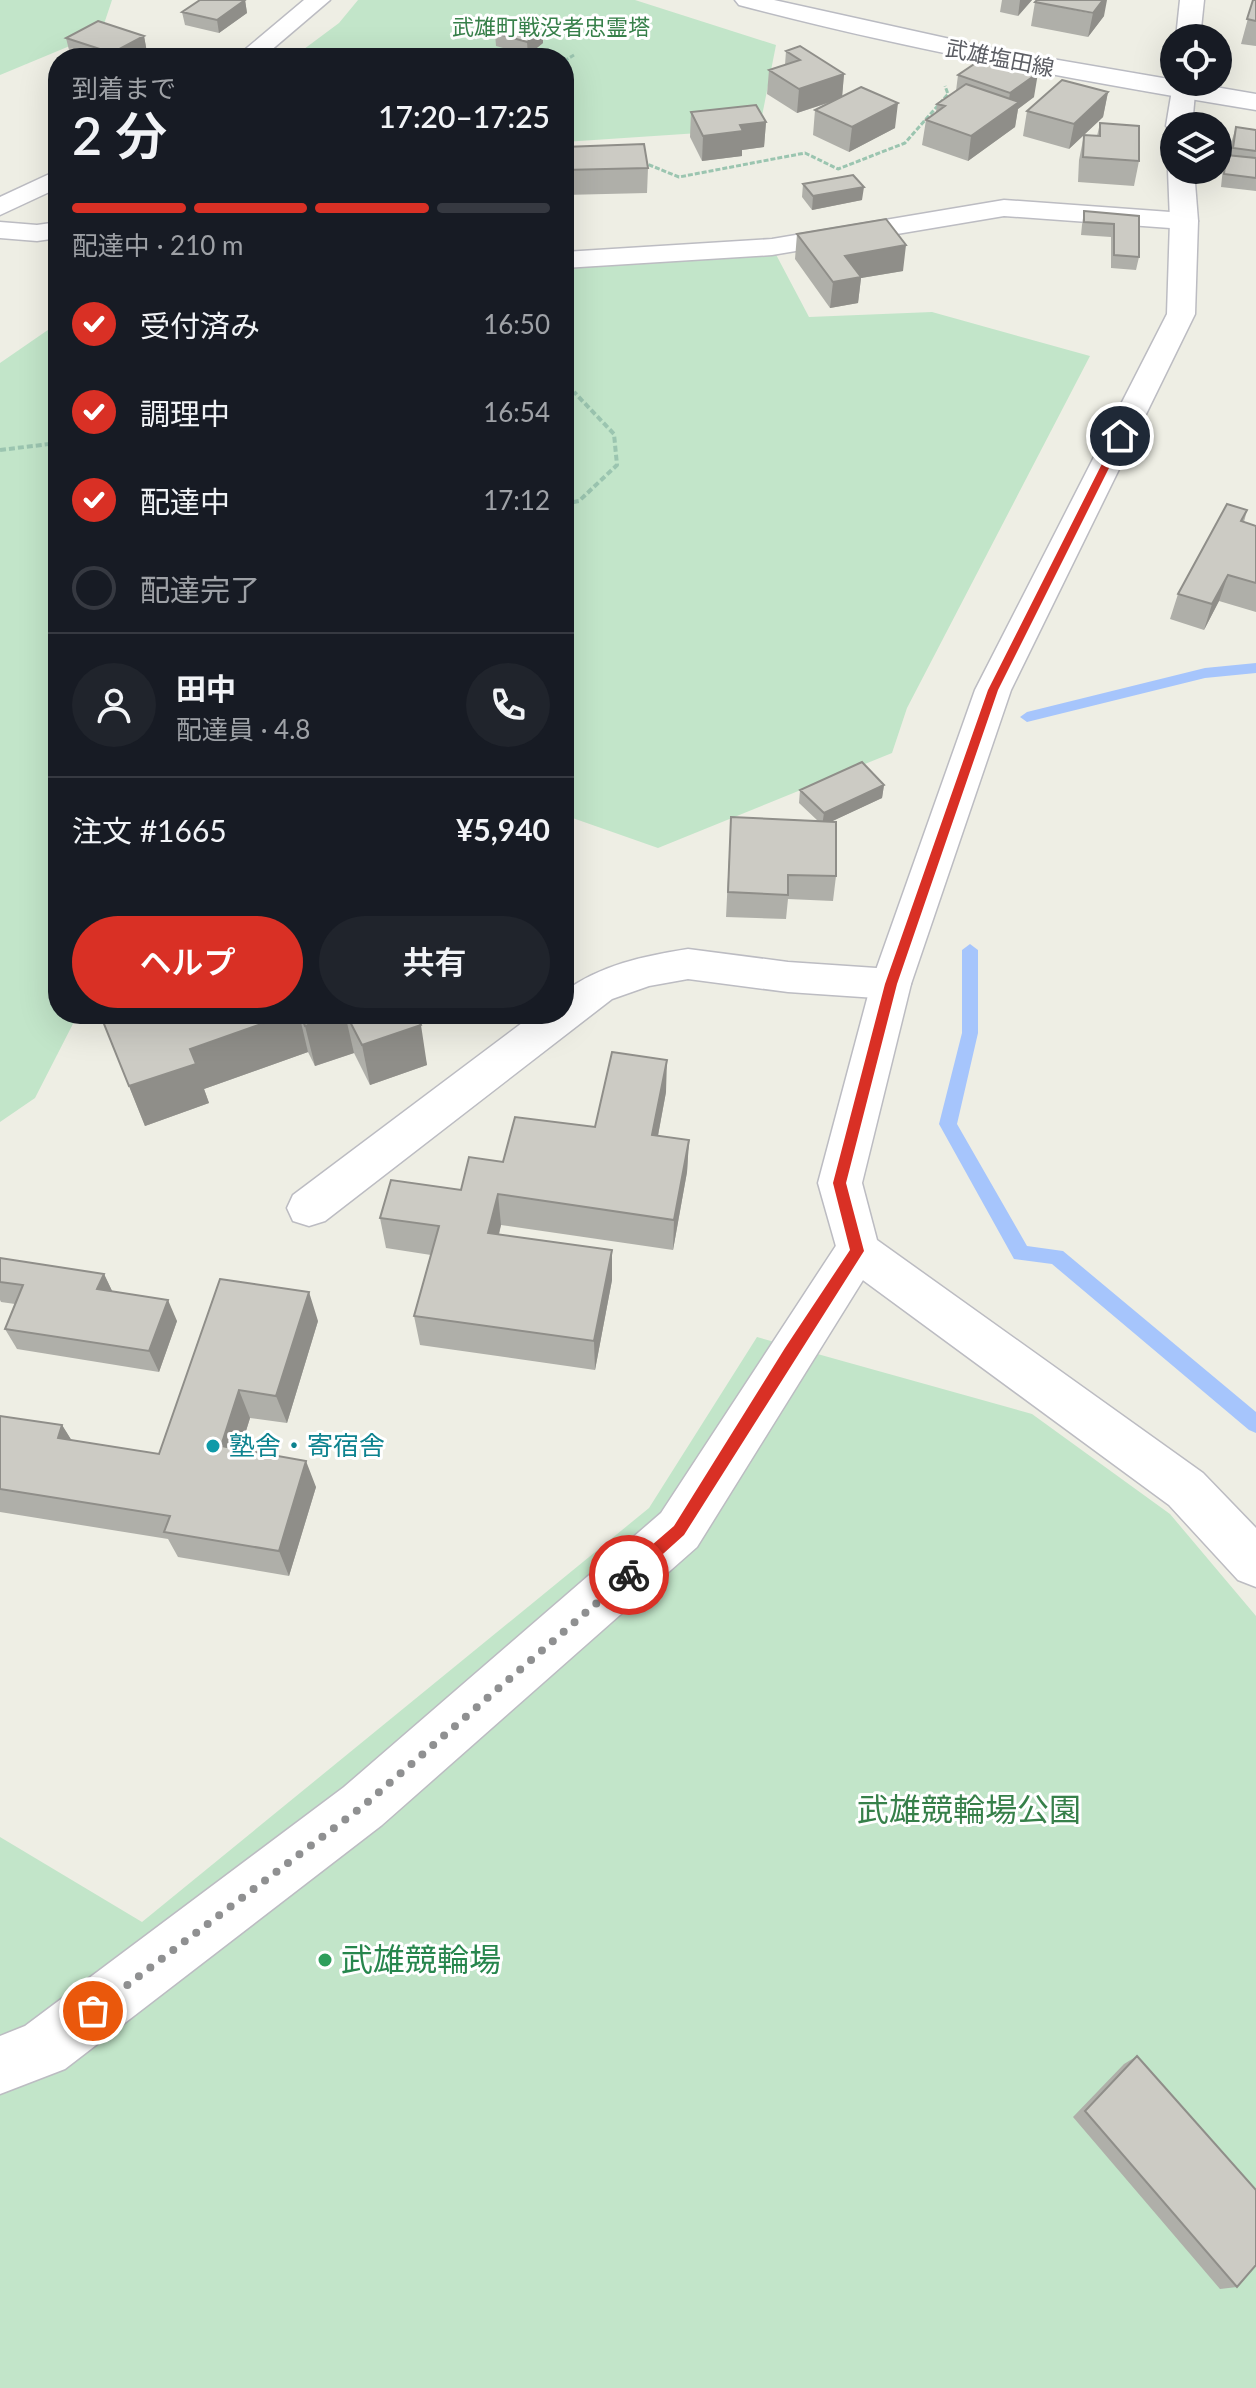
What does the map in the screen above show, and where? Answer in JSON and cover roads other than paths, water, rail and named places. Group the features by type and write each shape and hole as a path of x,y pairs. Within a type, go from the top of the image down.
{"street":[{"path":"259,48 318,0"},
{"name":"武雄塩田線","path":"747,0 955,51 1160,82"},
{"path":"1189,24 1192,0"},
{"name":"武雄塩田線","path":"1229,96 1256,102"},
{"path":"0,207 48,183"},
{"path":"1182,184 1184,221 1181,314 993,690 891,984 840,1183 857,1251 1186,1489 1256,1563"},
{"path":"574,259 772,247 1004,208 1184,221"},
{"path":"0,230 48,231"},
{"path":"574,1006 598,988 645,971 688,964 788,977 891,984"},
{"path":"309,1208 551,1024"},
{"path":"0,2065 44,2048 363,1806 679,1530 789,1352 857,1251"}],"waterway":[{"path":"1027,717 1205,673 1256,668"},
{"path":"970,950 970,1033 948,1124 1021,1253 1056,1257 1256,1424"}],"place":[{"name":"塾舎・寄宿舎","path":"213,1446"},
{"name":"武雄競輪場","path":"325,1960"}],"park label":[{"name":"武雄町戦没者忠霊塔","path":"551,27"},
{"name":"武雄競輪場公園","path":"969,1810"}]}
